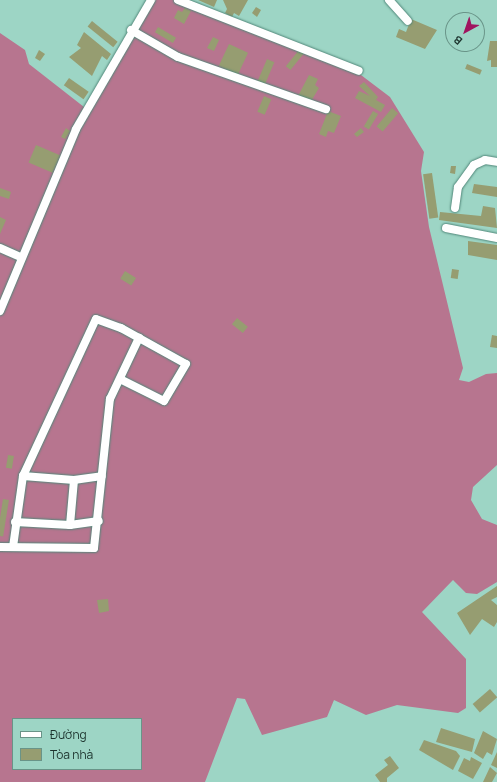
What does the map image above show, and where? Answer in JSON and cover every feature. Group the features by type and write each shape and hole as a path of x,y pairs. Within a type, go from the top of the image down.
{"street":[{"path":"0,311 20,257 76,129 131,30 151,0"},
{"path":"178,0 359,71"},
{"path":"389,0 408,21"},
{"path":"131,30 178,57 326,109"},
{"path":"455,208 458,187 474,165 485,160 497,162"},
{"path":"446,228 497,238"},
{"path":"0,248 20,257"},
{"path":"13,547 22,476 96,319 139,338 184,362 185,368 164,401 120,379"},
{"path":"0,547 92,550 99,521 110,399 139,338"},
{"path":"22,476 74,480 102,476"},
{"path":"70,525 74,480"},
{"path":"15,522 70,525 99,521"}],"shaded area":[{"path":"154,0 174,0 357,72 390,97 424,152 421,171 429,227 463,368 459,380 469,382 486,374 497,373 497,465 473,487 471,500 482,519 497,525 497,582 477,594 466,593 453,580 422,612 466,659 466,708 458,713 397,705 366,715 334,700 327,717 262,735 245,699 237,698 205,782 0,782 0,33 25,50 29,64 84,107 93,106"}],"building":[{"path":"198,0 217,0 214,7"},
{"path":"223,0 248,0 239,16 234,13 232,17 225,13 227,9"},
{"path":"256,7 261,10 257,17 252,13"},
{"path":"185,8 191,11 184,24 174,18 178,10 182,12"},
{"path":"411,19 437,30 425,49 396,37 399,29 406,32"},
{"path":"92,21 118,42 113,47 88,26"},
{"path":"158,27 176,38 173,43 155,32"},
{"path":"84,32 111,54 107,60 102,56 92,76 69,57 81,48 77,45"},
{"path":"213,37 219,40 214,51 207,48"},
{"path":"490,41 497,41 497,67 491,67 491,60 487,61"},
{"path":"229,44 248,53 238,75 219,66"},
{"path":"39,50 45,54 40,61 35,58"},
{"path":"299,50 304,54 290,70 286,66"},
{"path":"267,59 274,62 265,85 257,82"},
{"path":"467,64 482,70 480,75 465,69"},
{"path":"309,75 318,79 315,85 319,88 310,103 298,96"},
{"path":"69,78 89,92 83,99 64,85"},
{"path":"364,82 378,97 376,100 385,105 381,112 355,98 359,91 370,96 359,86"},
{"path":"264,96 271,99 265,115 257,112"},
{"path":"392,108 398,113 383,132 377,126"},
{"path":"328,111 341,116 334,133 328,131 326,137 319,134"},
{"path":"373,111 378,114 369,130 364,126"},
{"path":"66,128 70,131 65,139 61,137"},
{"path":"361,128 364,132 357,137 354,134"},
{"path":"36,145 60,155 53,173 29,162"},
{"path":"451,166 456,166 455,174 450,173"},
{"path":"432,173 438,218 429,219 423,174"},
{"path":"474,184 497,187 497,197 472,193"},
{"path":"0,188 11,192 9,199 0,196"},
{"path":"483,206 495,208 497,228 439,220 440,212 481,216"},
{"path":"0,217 6,220 0,234"},
{"path":"468,241 497,245 497,260 468,255"},
{"path":"452,269 459,270 458,279 451,278"},
{"path":"125,271 136,278 131,286 120,279"},
{"path":"237,318 248,327 243,333 232,324"},
{"path":"492,335 497,336 497,348 490,347"},
{"path":"8,455 14,456 12,469 6,468"},
{"path":"3,499 9,500 3,536 0,536 0,518"},
{"path":"497,586 497,597 491,600 497,605 497,622 494,627 482,619 470,635 457,613"},
{"path":"108,599 109,611 99,613 97,600"},
{"path":"490,689 497,697 480,712 473,704"},
{"path":"441,728 475,739 472,752 436,742"},
{"path":"483,731 497,739 492,755 487,752 483,759 474,753"},
{"path":"424,740 456,751 460,756 453,770 419,750"},
{"path":"497,752 497,768 491,765"},
{"path":"390,756 399,768 387,778 387,782 380,782 375,775 388,765 384,760"},
{"path":"471,757 482,763 473,779 458,771 464,758 470,761"},
{"path":"490,767 497,773 492,782 483,782"}]}
